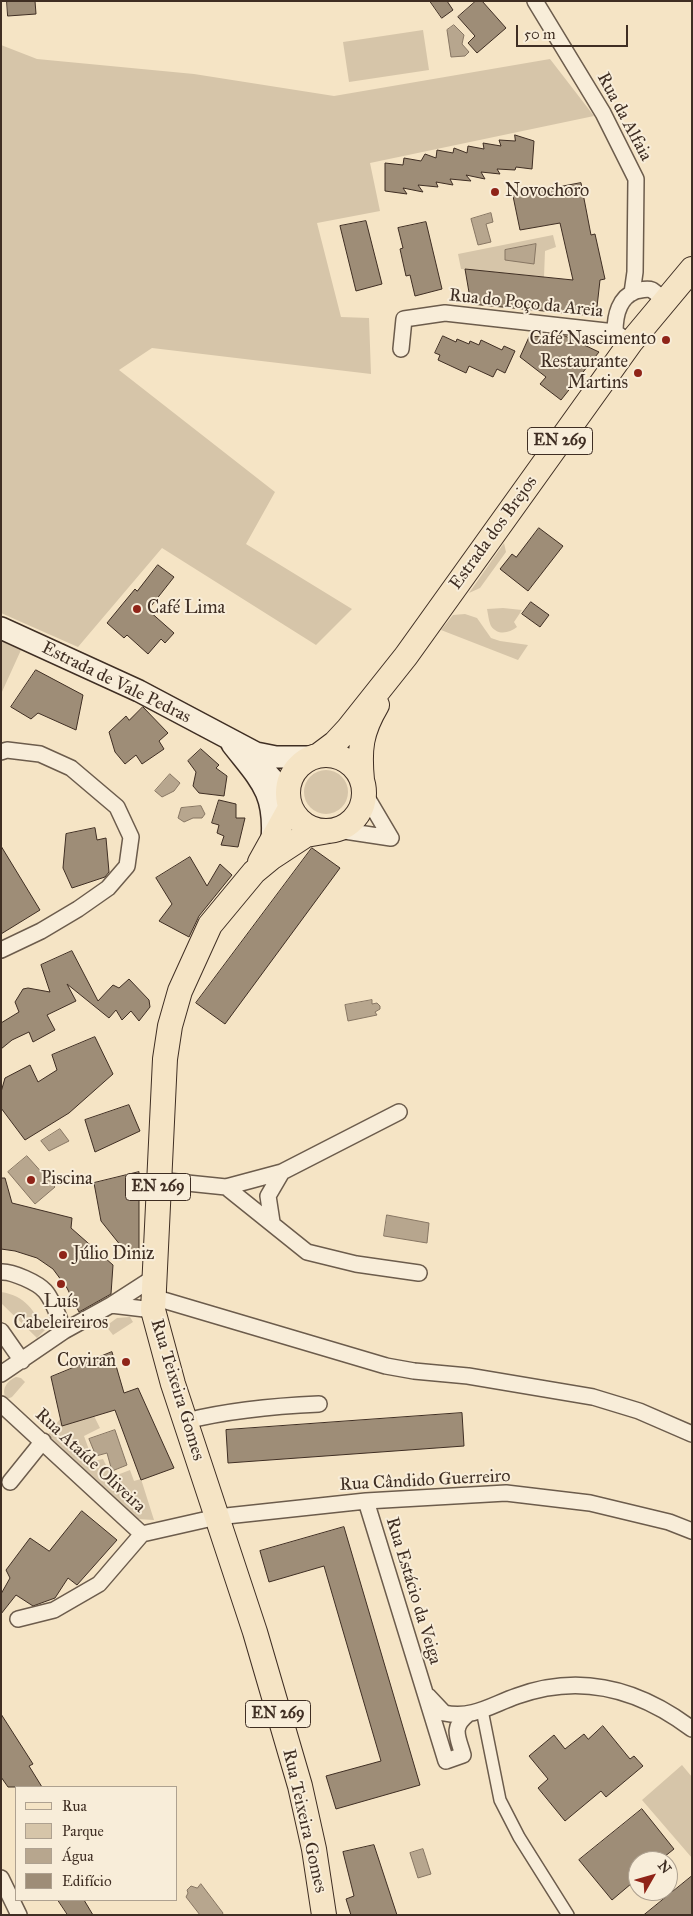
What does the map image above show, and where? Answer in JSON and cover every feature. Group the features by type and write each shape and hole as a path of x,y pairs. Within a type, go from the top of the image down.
{"main road":[{"name":"Estrada dos Brejos","path":"363,787 360,749 368,721 406,656 623,337 690,276"},
{"name":"Estrada de Vale Pedras","path":"1,628 139,691 256,753 276,757 315,756"},
{"name":"Estrada dos Brejos","path":"315,756 335,743 406,656"},
{"name":"Estrada de Vale Pedras","path":"229,740 252,757 289,802"},
{"path":"229,740 256,774 268,793 273,811 272,841"},
{"path":"315,756 328,754 345,759 355,767 363,787"},
{"name":"EN 269","path":"289,802 290,777 298,766 315,756"},
{"name":"EN 269","path":"333,831 353,820 360,812 363,787"},
{"path":"289,802 295,816 304,824 316,830 333,831"},
{"name":"Rua Teixeira Gomes","path":"289,802 272,841 254,872 210,925 180,991 170,1026 165,1059 154,1294 173,1384 255,1632 300,1786 314,1848 324,1915"},
{"name":"Rua Teixeira Gomes","path":"254,872 271,858 306,835 333,831"}],"street":[{"name":"Rua da Alfaia","path":"535,1 603,113 636,179 635,272 632,293"},
{"path":"623,337 615,323 620,304 632,293 642,289 651,290 665,300"},
{"name":"Rua do Poço da Areia","path":"401,349 404,319 446,313 623,337"},
{"path":"1,752 7,750 40,754 71,768 117,807 131,837 126,866 108,888 41,931 1,950"},
{"path":"333,831 391,838 363,787"},
{"path":"158,1180 226,1187 282,1172 399,1112"},
{"path":"272,1222 268,1196 282,1172"},
{"path":"226,1187 307,1252 356,1264 419,1273"},
{"path":"1,1272 5,1271 28,1279 45,1291 64,1331"},
{"path":"111,1305 154,1294 386,1366 414,1371 468,1376 592,1397 639,1411 692,1434"},
{"path":"1,1374 64,1331 111,1305 154,1294"},
{"path":"1,1331 22,1360"},
{"name":"Rua Ataíde Oliveira","path":"1,1404 142,1534 217,1517"},
{"path":"186,1421 264,1406 319,1404"},
{"path":"10,1482 43,1442"},
{"name":"Rua Cândido Guerreiro","path":"217,1517 366,1502 506,1493 590,1503 669,1522 692,1531"},
{"name":"Rua Estácio da Veiga","path":"366,1502 446,1761 463,1755 456,1730 459,1722 467,1715"},
{"path":"18,1619 54,1610 99,1584 142,1534"},
{"name":"Rua Estácio da Veiga","path":"424,1691 444,1713 467,1715 537,1690 587,1685 614,1690 644,1700 668,1712 692,1729"},
{"path":"482,1710 500,1800 519,1837 568,1915"},
{"path":"1,1878 20,1915"}],"green space":[{"path":"423,30 429,70 349,82 343,42"},
{"path":"1,45 37,59 194,74 334,96 550,59 594,116 370,163 380,211 317,223 341,317 369,318 371,374 152,348 119,370 275,492 246,544 352,609 316,645 162,548 78,647 1,613"},
{"path":"553,235 556,247 545,251 544,277 461,269 458,254"},
{"path":"504,543 506,552 480,588 469,593"},
{"path":"487,609 522,610 514,622 517,627 511,631 500,632 491,626"},
{"path":"465,614 477,618 491,638 528,645 518,660 441,630 453,615"},
{"path":"1,641 21,650 1,694"},
{"path":"322,770 330,770 342,776 348,792 342,808 330,814 322,814 310,808 304,796 304,788 310,776"},
{"path":"1,1292 17,1297 32,1310 45,1330 37,1338 1,1303"},
{"path":"130,1317 133,1322 113,1335 106,1326 117,1318"},
{"path":"16,1377 21,1378 25,1382 12,1397 7,1399 4,1389"},
{"path":"94,1416 100,1428 84,1436 93,1461 103,1459 112,1477 130,1470 134,1481 141,1479 154,1520 137,1519 48,1435 60,1419 62,1426"},
{"path":"682,1765 692,1777 692,1858 642,1800"}],"water":[{"path":"454,25 464,35 462,44 469,52 465,56 451,57 447,30"},
{"path":"491,213 493,222 486,224 491,242 478,245 471,219"},
{"path":"536,244 534,264 505,260 505,250"},
{"path":"170,774 180,783 174,791 162,797 155,791"},
{"path":"201,806 205,814 202,818 193,818 184,822 178,818 181,808"},
{"path":"372,1000 372,1004 377,1003 380,1006 380,1009 375,1012 377,1015 348,1021 345,1005"},
{"path":"60,1129 69,1141 49,1151 41,1141"},
{"name":"Piscina","path":"27,1156 55,1187 35,1204 8,1172"},
{"path":"387,1215 429,1223 427,1243 384,1236"},
{"path":"115,1430 127,1465 112,1471 107,1453 96,1456 89,1439"},
{"path":"423,1849 431,1874 418,1878 410,1853"},
{"path":"201,1884 223,1913 222,1915 200,1915 186,1897 187,1890 191,1886 197,1888"}],"building":[{"path":"7,1 35,1 36,14 8,16"},
{"path":"430,1 447,1 453,10 442,18"},
{"path":"476,1 482,1 506,28 477,53 468,43 475,36 458,17"},
{"path":"515,135 534,141 532,169 516,167 515,170 497,169 500,174 481,172 485,179 466,175 471,181 450,179 453,185 436,182 438,187 418,185 423,192 403,188 407,194 385,191 385,163 403,165 404,158 421,161 425,154 436,158 437,150 453,153 454,148 467,153 468,146 484,149 483,143 501,146 499,140 515,141"},
{"path":"581,183 591,235 595,234 605,279 600,280 596,316 471,304 465,269 573,280 560,223 520,230 513,196"},
{"path":"366,221 382,284 356,291 340,226"},
{"path":"426,222 442,289 415,296 410,275 406,276 400,249 403,248 398,228"},
{"path":"443,336 456,342 457,339 469,344 470,341 479,345 481,340 502,350 504,346 515,351 505,373 497,369 493,377 469,366 466,373 438,360 440,355 435,353"},
{"path":"565,336 599,352 561,400 540,384 546,377 520,357 529,337"},
{"path":"539,528 563,546 528,591 500,569 512,554 516,557"},
{"path":"158,565 174,577 148,610 174,633 165,643 161,639 148,654 127,635 124,638 107,623"},
{"path":"531,602 549,615 540,627 522,614"},
{"path":"36,670 83,695 76,730 38,713 31,719 11,707"},
{"path":"143,707 168,733 159,741 164,749 142,764 136,755 125,764 115,752 109,732 126,716 129,720"},
{"path":"201,749 219,765 216,768 227,776 224,796 199,793 193,786 196,772 188,761"},
{"path":"219,800 236,804 236,818 245,818 238,847 221,845 224,836 217,833 219,825 212,823"},
{"path":"95,828 97,840 106,838 109,872 105,877 72,888 63,868 66,834"},
{"path":"1,846 40,910 1,934"},
{"path":"312,848 340,868 225,1024 196,1003"},
{"path":"190,857 207,886 220,864 232,875 199,916 189,937 159,921 172,904 156,878"},
{"path":"72,951 98,1001 113,985 119,988 129,979 149,1000 150,1007 139,1021 131,1011 122,1020 116,1010 109,1018 67,984 76,1001 47,1015 55,1030 33,1042 29,1032 12,1040 1,1049 1,1023 19,1012 15,1002 23,989 28,988 50,992 41,965"},
{"path":"95,1037 113,1074 69,1113 25,1140 1,1108 1,1092 5,1078 30,1065 38,1082 57,1070 52,1055"},
{"path":"129,1105 140,1131 95,1152 85,1120"},
{"path":"139,1172 139,1252 125,1251 101,1221 94,1183"},
{"name":"Júlio Diniz","path":"1,1178 5,1178 12,1203 72,1218 71,1228 113,1265 111,1294 79,1312 67,1288 53,1269 37,1258 1,1249"},
{"path":"112,1352 124,1393 138,1388 174,1468 141,1480 115,1410 62,1426 51,1377"},
{"path":"462,1413 464,1446 228,1463 226,1430"},
{"path":"82,1511 117,1540 77,1585 68,1578 55,1598 33,1606 16,1595 1,1614 1,1594 10,1578 6,1570 30,1538 49,1551"},
{"path":"344,1527 420,1785 336,1809 326,1776 381,1761 324,1566 269,1582 260,1551"},
{"path":"1,1714 33,1764 29,1766 41,1786 8,1787 1,1777"},
{"path":"603,1726 630,1759 634,1756 643,1766 606,1797 601,1791 565,1821 538,1788 548,1779 529,1756 554,1735 565,1749 584,1734 588,1739"},
{"path":"642,1809 674,1849 672,1851 628,1851 628,1886 612,1900 579,1860"},
{"path":"374,1845 397,1915 351,1915 346,1899 354,1896 343,1852"},
{"path":"692,1876 692,1915 644,1915 661,1901 678,1901 678,1887"},
{"path":"59,1901 85,1901 93,1915 68,1915"}],"place":[{"name":"Novochoro","path":"495,192"},
{"name":"Café Nascimento","path":"666,340"},
{"name":"Restaurante Martins","path":"638,373"},
{"name":"Café Lima","path":"137,609"},
{"name":"Piscina","path":"31,1180"},
{"name":"Júlio Diniz","path":"63,1255"},
{"name":"Luís Cabeleireiros","path":"61,1284"},
{"name":"Coviran","path":"126,1362"}]}
